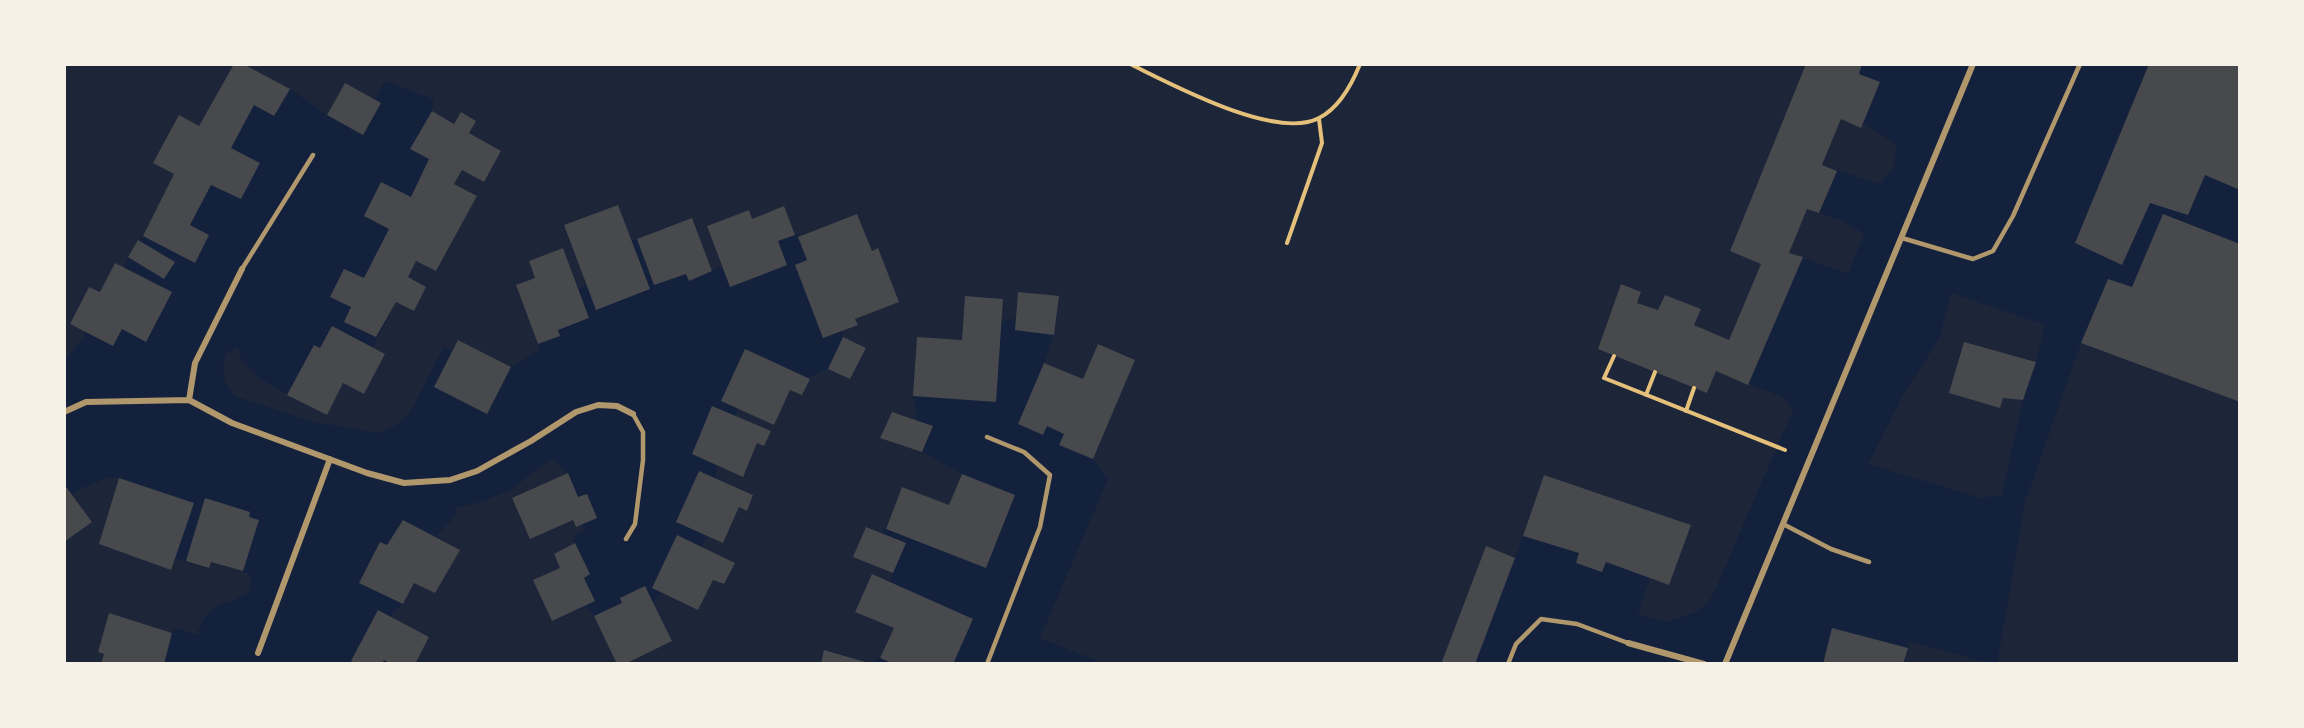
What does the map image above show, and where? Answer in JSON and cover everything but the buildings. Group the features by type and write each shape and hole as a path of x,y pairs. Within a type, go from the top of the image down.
{"street":[{"path":"1725,663 1973,64"},
{"path":"189,400 195,363 242,269"},
{"path":"64,412 86,402 189,400 232,423 367,473 404,483 450,480 477,471 499,460 576,412 598,405 617,406 633,414"},
{"path":"258,652 330,459"},
{"path":"1628,644 1704,663"}],"lane":[{"path":"1902,238 1973,259 1993,250 2013,216 2080,64"},
{"path":"242,269 313,155"},
{"path":"626,538 635,524 643,460 643,432 633,414"},
{"path":"987,437 1024,452 1050,475 1040,527 987,663"},
{"path":"1783,524 1831,549 1869,562"},
{"path":"1508,663 1516,644 1541,619 1577,624 1628,644"}],"path":[{"path":"1130,64 1201,97 1262,120 1295,123 1319,118 1341,99 1353,83 1360,64"},
{"path":"1287,243 1322,143 1319,118"},
{"path":"1614,356 1604,378 1786,451"},
{"path":"1646,395 1655,372"},
{"path":"1686,411 1694,388"}],"shaded area":[{"path":"65,65 234,65 199,126 153,163 174,174 124,268 100,292 89,287 84,338 65,360"},
{"path":"243,65 1806,65 1730,250 1761,264 1729,340 1694,325 1701,309 1665,295 1658,310 1637,303 1641,292 1621,284 1598,349 1707,393 1716,371 1785,398 1793,410 1716,588 1708,603 1694,613 1667,622 1638,614 1650,578 1669,584 1691,525 1544,475 1515,558 1486,547 1441,663 1102,663 1040,638 1108,479 1093,459 1135,360 1098,344 1083,379 1044,363 1054,335 1059,297 1019,292 1016,318 1001,322 1003,299 965,296 962,340 917,338 913,396 917,420 892,412 880,438 922,452 962,474 949,505 902,487 886,529 853,557 893,573 889,582 872,574 855,612 894,628 880,658 869,663 825,650 821,663 625,663 672,641 653,602 661,593 698,610 713,580 724,584 734,563 701,547 707,535 723,543 739,507 747,510 753,495 715,477 718,466 743,476 757,443 770,431 735,416 738,408 774,425 787,393 793,387 828,369 850,379 866,348 843,337 842,330 858,325 855,319 878,249 872,251 857,214 798,237 799,233 795,235 784,207 752,219 749,210 707,226 723,269 718,267 712,271 692,218 631,241 618,205 564,225 586,285 579,289 563,248 529,261 535,278 516,286 538,344 538,351 511,367 458,340 452,351 444,347 409,414 400,423 380,433 314,422 235,396 225,383 223,367 226,354 238,346 241,360 260,379 326,415 343,383 364,394 385,355 372,348 396,302 414,311 426,287 408,277 416,261 436,271 477,196 454,184 462,170 484,182 501,152 469,133 475,120 461,112 454,124 432,111 433,99 385,81 375,100 345,83 327,115 290,89"},
{"path":"1841,119 1861,127 1863,123 1896,144 1894,167 1880,184 1822,165"},
{"path":"1807,209 1843,221 1864,234 1848,274 1789,253"},
{"path":"1951,293 2045,325 2036,362 1964,343 1950,393 2000,408 2003,398 2023,400 2002,495 1981,498 1868,464 1904,393 1940,337"},
{"path":"2081,343 2239,402 2239,663 1997,664 2025,502"},
{"path":"552,459 568,473 512,499 530,538 573,520 576,527 582,525 585,531 574,536 575,543 554,554 560,568 533,581 552,621 586,606 594,616 617,663 415,663 429,637 391,617 393,612 403,604 414,583 460,550 436,536 457,514 455,508 503,493"},
{"path":"107,478 119,478 99,544 171,569 175,559 208,568 211,562 243,571 252,577 248,593 212,609 197,635 175,628 172,633 110,613 98,652 104,654 101,663 65,663 64,542 92,522 72,495 80,489"},
{"path":"1909,641 1989,663 1903,664"}]}
